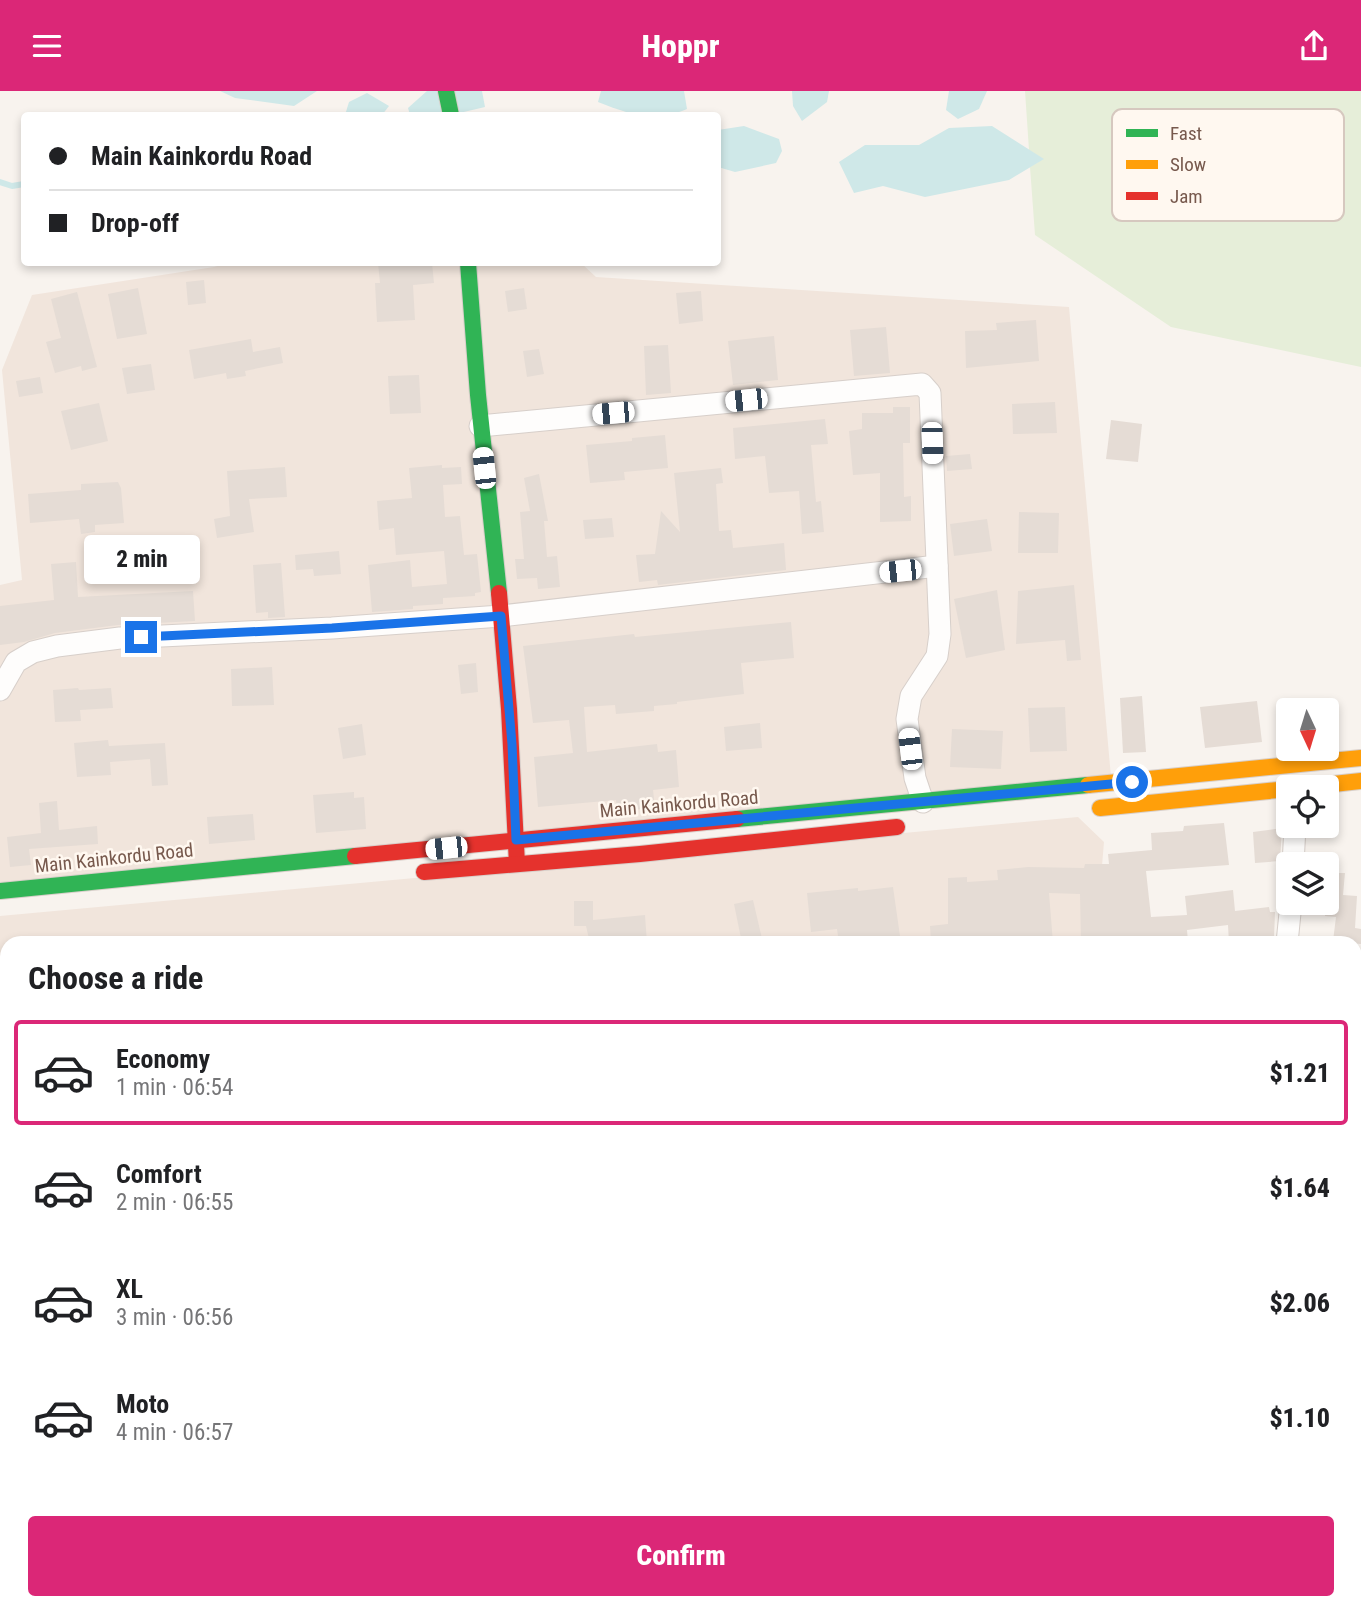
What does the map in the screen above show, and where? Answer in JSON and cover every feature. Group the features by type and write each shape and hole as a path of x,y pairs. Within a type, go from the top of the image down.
{"main road":[{"path":"446,91 450,112"},
{"path":"468,266 480,426 512,744 517,865"},
{"name":"Main Kainkordu Road","path":"0,891 119,885 516,840 1106,785 1361,758"},
{"path":"1339,784 1361,782"},
{"path":"1106,785 1108,807"},
{"path":"1081,810 1276,790"},
{"path":"789,814 793,839"},
{"path":"704,823 707,847"},
{"path":"413,873 909,826"}],"street":[{"path":"480,426 922,384 930,393 940,634 937,656 911,696 906,719 923,802"},
{"path":"0,690 16,662 33,652 57,646 120,638 332,628 501,616 937,566"},
{"path":"1292,764 1294,775"},
{"path":"1288,936 1290,915"}],"shaded area":[{"path":"584,266 596,277 1069,307 1111,777 0,885 0,585 22,580 2,370 32,295 214,267"},
{"path":"1078,817 1104,842 1102,866 1107,936 0,936 0,916"}],"green space":[{"path":"1025,91 1361,91 1361,367 1171,327 1035,235 1030,167 1043,159 1029,150"}],"water":[{"path":"220,91 317,91 294,106 235,98"},
{"path":"427,91 482,91 485,107 464,112 409,112 408,108"},
{"path":"601,91 684,91 687,109 678,112 627,112 598,102"},
{"path":"792,91 829,91 827,102 802,121 793,106"},
{"path":"949,91 987,91 979,109 958,119 946,110"},
{"path":"367,93 389,106 384,112 346,112 349,102"},
{"path":"744,126 779,139 782,151 776,163 735,172 721,168 721,130"},
{"path":"992,126 1044,159 1009,180 925,197 883,186 854,193 839,162 865,145 919,145 949,128"}],"building":[{"path":"378,266 432,266 434,283 413,285 415,320 377,322 375,283 380,283"},
{"path":"204,280 206,303 188,305 186,282"},
{"path":"138,288 147,334 117,339 108,294"},
{"path":"524,288 527,309 508,312 505,291"},
{"path":"701,291 703,321 679,324 676,293"},
{"path":"77,292 97,367 82,371 81,366 55,373 46,342 61,338 51,299"},
{"path":"1036,320 1039,361 966,368 965,331 997,330 996,323"},
{"path":"886,327 890,373 854,376 850,330"},
{"path":"774,336 778,380 733,385 728,341"},
{"path":"251,339 253,352 280,347 283,363 245,371 246,376 227,379 226,373 194,379 189,350"},
{"path":"668,345 671,393 646,395 644,346"},
{"path":"539,349 544,374 527,377 523,351"},
{"path":"151,364 155,390 127,394 122,368"},
{"path":"419,375 421,413 390,414 388,376"},
{"path":"40,377 43,393 19,397 16,381"},
{"path":"1055,402 1057,433 1013,434 1012,404"},
{"path":"99,403 108,441 71,450 61,411"},
{"path":"893,407 910,407 910,443 903,443 904,497 911,496 911,521 880,522 880,473 853,475 849,431 862,429 862,413 893,413"},
{"path":"825,419 828,444 811,445 816,502 821,501 824,532 802,534 799,491 769,493 765,456 735,459 733,428"},
{"path":"1111,420 1142,424 1138,462 1106,459"},
{"path":"665,435 668,468 624,472 625,480 590,483 586,445"},
{"path":"970,454 972,469 947,471 946,456"},
{"path":"442,465 442,468 461,467 462,484 443,485 445,517 460,516 464,555 477,554 481,592 475,593 475,596 443,598 443,604 372,612 368,565 410,560 412,587 447,584 444,551 396,555 394,528 379,530 377,501 412,498 409,468"},
{"path":"285,467 287,497 249,499 254,532 217,538 214,519 230,516 227,471"},
{"path":"721,468 723,483 716,484 719,531 731,530 733,548 784,543 786,570 658,585 657,580 639,582 636,555 655,554 661,511 680,532 674,473"},
{"path":"539,474 548,521 544,521 547,557 557,556 560,587 538,589 537,578 517,579 515,559 524,559 520,512 530,511 524,478"},
{"path":"118,482 124,523 95,525 95,532 81,534 79,519 30,523 28,494 81,490 81,484"},
{"path":"1019,512 1059,513 1058,553 1018,553"},
{"path":"612,518 614,537 585,539 583,520"},
{"path":"987,519 992,551 954,556 950,524"},
{"path":"339,551 341,574 314,576 313,569 296,570 295,555"},
{"path":"76,562 78,597 193,591 195,621 118,625 55,633 24,642 0,645 0,606 54,600 51,564"},
{"path":"281,563 285,617 268,618 268,612 256,613 253,565"},
{"path":"1074,585 1081,660 1067,661 1065,640 1016,644 1018,591"},
{"path":"997,590 1005,650 966,658 954,599"},
{"path":"791,622 794,658 741,663 744,694 654,706 654,711 616,714 615,705 584,707 587,752 657,744 658,752 676,750 679,787 653,790 655,808 617,811 616,800 538,807 534,757 573,753 569,720 533,723 523,646"},
{"path":"476,663 478,692 461,694 458,665"},
{"path":"272,667 274,705 232,706 231,669"},
{"path":"111,688 113,708 80,710 81,721 55,722 53,690"},
{"path":"1142,696 1146,752 1123,753 1120,698"},
{"path":"1257,701 1262,742 1205,748 1200,707"},
{"path":"1065,707 1067,751 1030,752 1028,708"},
{"path":"760,723 762,748 726,751 724,727"},
{"path":"362,724 366,755 343,759 338,728"},
{"path":"952,729 1003,731 1001,769 950,767"},
{"path":"108,740 109,746 165,743 168,785 152,786 150,759 110,762 111,775 77,777 74,743"},
{"path":"354,792 354,798 364,797 366,829 316,833 313,795"},
{"path":"57,801 59,830 97,826 98,844 29,849 31,865 10,867 7,837 41,833 39,803"},
{"path":"253,814 255,840 209,844 207,817"},
{"path":"1224,823 1229,865 1146,871 1151,917 1187,915 1185,896 1233,890 1235,911 1269,907 1270,912 1275,912 1274,936 1229,936 1228,925 1187,930 1188,936 1081,936 1080,894 1049,893 1052,936 931,936 930,926 948,924 948,878 967,877 967,882 998,880 997,870 1028,867 1084,868 1085,864 1109,864 1108,854 1152,850 1151,833 1183,831 1184,826"},
{"path":"1276,829 1276,838 1281,838 1281,852 1276,852 1276,861 1255,863 1253,832"},
{"path":"1339,873 1345,873 1343,895 1357,896 1355,928 1361,929 1361,936 1334,936 1336,917 1325,915 1339,915"},
{"path":"893,887 900,936 838,936 837,929 811,932 807,893 858,888 858,891"},
{"path":"753,900 761,936 741,936 734,904"},
{"path":"574,901 593,901 593,920 645,915 646,936 588,936 586,926 574,926"}],"waterway":[{"path":"0,182 12,186 21,184"}],"traffic: fast":[{"path":"446,91 450,112"},
{"path":"468,266 478,395 499,593"},
{"path":"737,819 1088,785"},
{"path":"0,891 355,856"}],"traffic: slow":[{"path":"1088,785 1361,758"},
{"path":"1339,783 1361,781"},
{"path":"1100,808 1276,790"}],"traffic: jam":[{"path":"499,593 509,709 517,864"},
{"path":"355,856 737,819"},
{"path":"424,872 640,854 897,827"}],"route":[{"path":"141,637 332,628 501,616 512,744 516,840 1132,782"}]}
